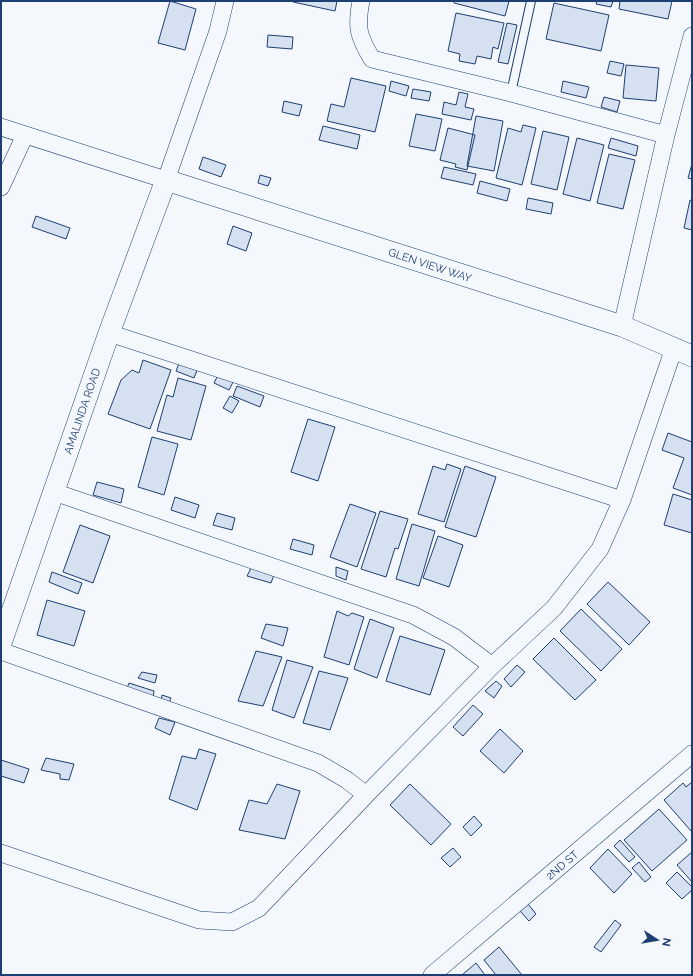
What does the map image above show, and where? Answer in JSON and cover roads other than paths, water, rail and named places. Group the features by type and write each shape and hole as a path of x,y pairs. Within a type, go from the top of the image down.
{"street":[{"path":"1,127 166,180 218,31 225,1"},
{"path":"362,1 358,18 361,41 372,59 511,93 666,135"},
{"path":"622,326 666,135 692,36"},
{"path":"1,187 25,135"},
{"name":"GLEN VIEW WAY","path":"166,180 622,326 683,352"},
{"name":"AMALINDA ROAD","path":"1,644 109,333 166,180"},
{"path":"109,333 622,500"},
{"path":"1,853 199,920 232,922 259,908 366,795 492,666 554,608 600,549 622,500 683,352"},
{"path":"54,492 413,615 454,637 492,666"},
{"path":"1,651 318,763 347,780 366,795"},
{"name":"2ND ST","path":"432,975 692,754"}],"lane":[{"path":"511,93 531,1"}]}
